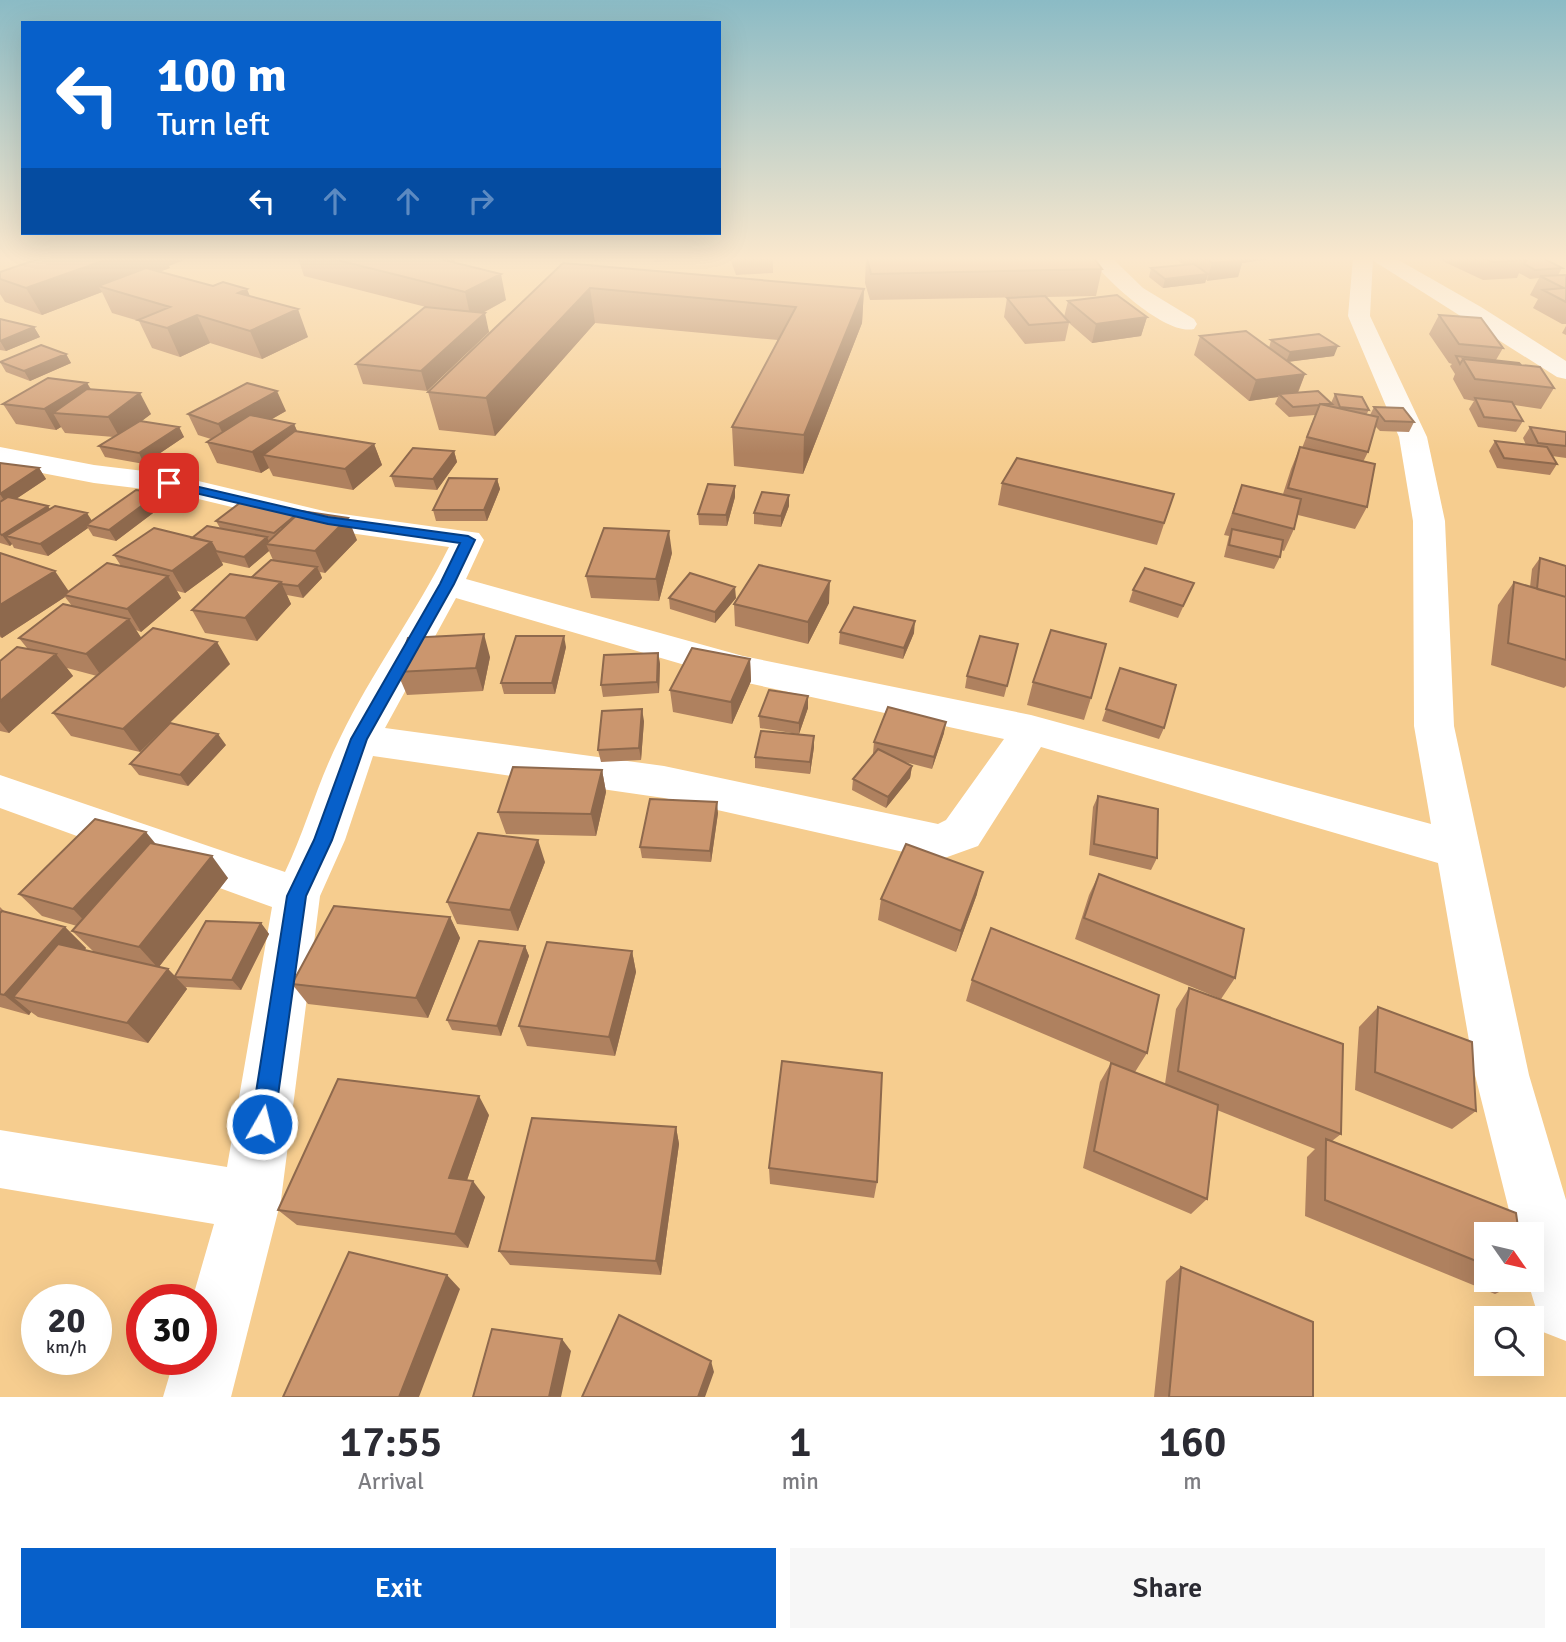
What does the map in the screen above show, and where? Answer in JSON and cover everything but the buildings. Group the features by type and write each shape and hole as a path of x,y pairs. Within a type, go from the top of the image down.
{"main road":[{"path":"1362,323 1413,437 1429,521 1434,726 1502,1075 1566,1309"},
{"path":"1490,323 1566,372"},
{"path":"0,456 94,474 169,483 328,521 468,540 447,584 359,739 323,840 296,896 251,1200 197,1397"},
{"path":"447,584 743,669 1031,730 1458,850"},
{"path":"359,739 664,782 939,842 962,833 1031,730"},
{"path":"0,791 296,896"},
{"path":"0,1159 251,1200"}],"route":[{"path":"169,483 328,521 468,540 447,584 359,739 323,840 296,896 262,1124"}]}
